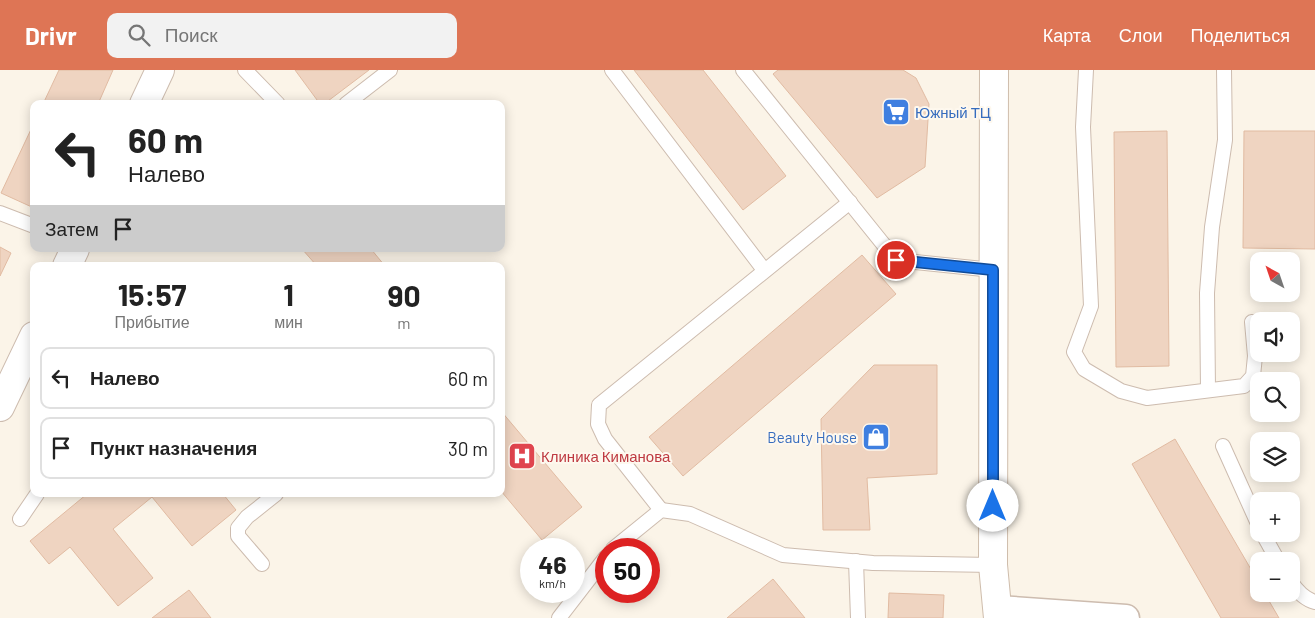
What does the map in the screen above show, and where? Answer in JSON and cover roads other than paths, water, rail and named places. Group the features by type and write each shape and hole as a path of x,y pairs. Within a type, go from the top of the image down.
{"main road":[{"path":"146,100 160,70"},
{"path":"994,70 993,565 998,614"},
{"path":"0,407 30,345"}],"street":[{"path":"998,614 1126,618"}],"lane":[{"path":"245,70 274,100"},
{"path":"351,100 390,70"},
{"path":"612,70 764,270"},
{"path":"743,70 896,260 993,270"},
{"path":"1086,70 1083,127 1091,306 1074,352 1084,369 1121,391 1147,398 1244,386 1253,376 1254,362"},
{"path":"1208,390 1207,293 1212,227 1225,140 1224,70"},
{"path":"850,202 599,405 598,424 605,439 661,510 690,514 783,555 856,561 993,565"},
{"path":"0,213 30,224"},
{"path":"1223,446 1250,506"},
{"path":"20,519 36,497"},
{"path":"262,564 238,536 238,528 247,517 272,497"},
{"path":"627,538 661,510"},
{"path":"856,561 858,618"},
{"path":"559,618 595,571"},
{"path":"1300,593 1315,602"}],"place":[{"name":"Южный ТЦ","path":"896,112"},
{"name":"Beauty House","path":"876,437"},
{"name":"Клиника Киманова","path":"522,456"}]}
